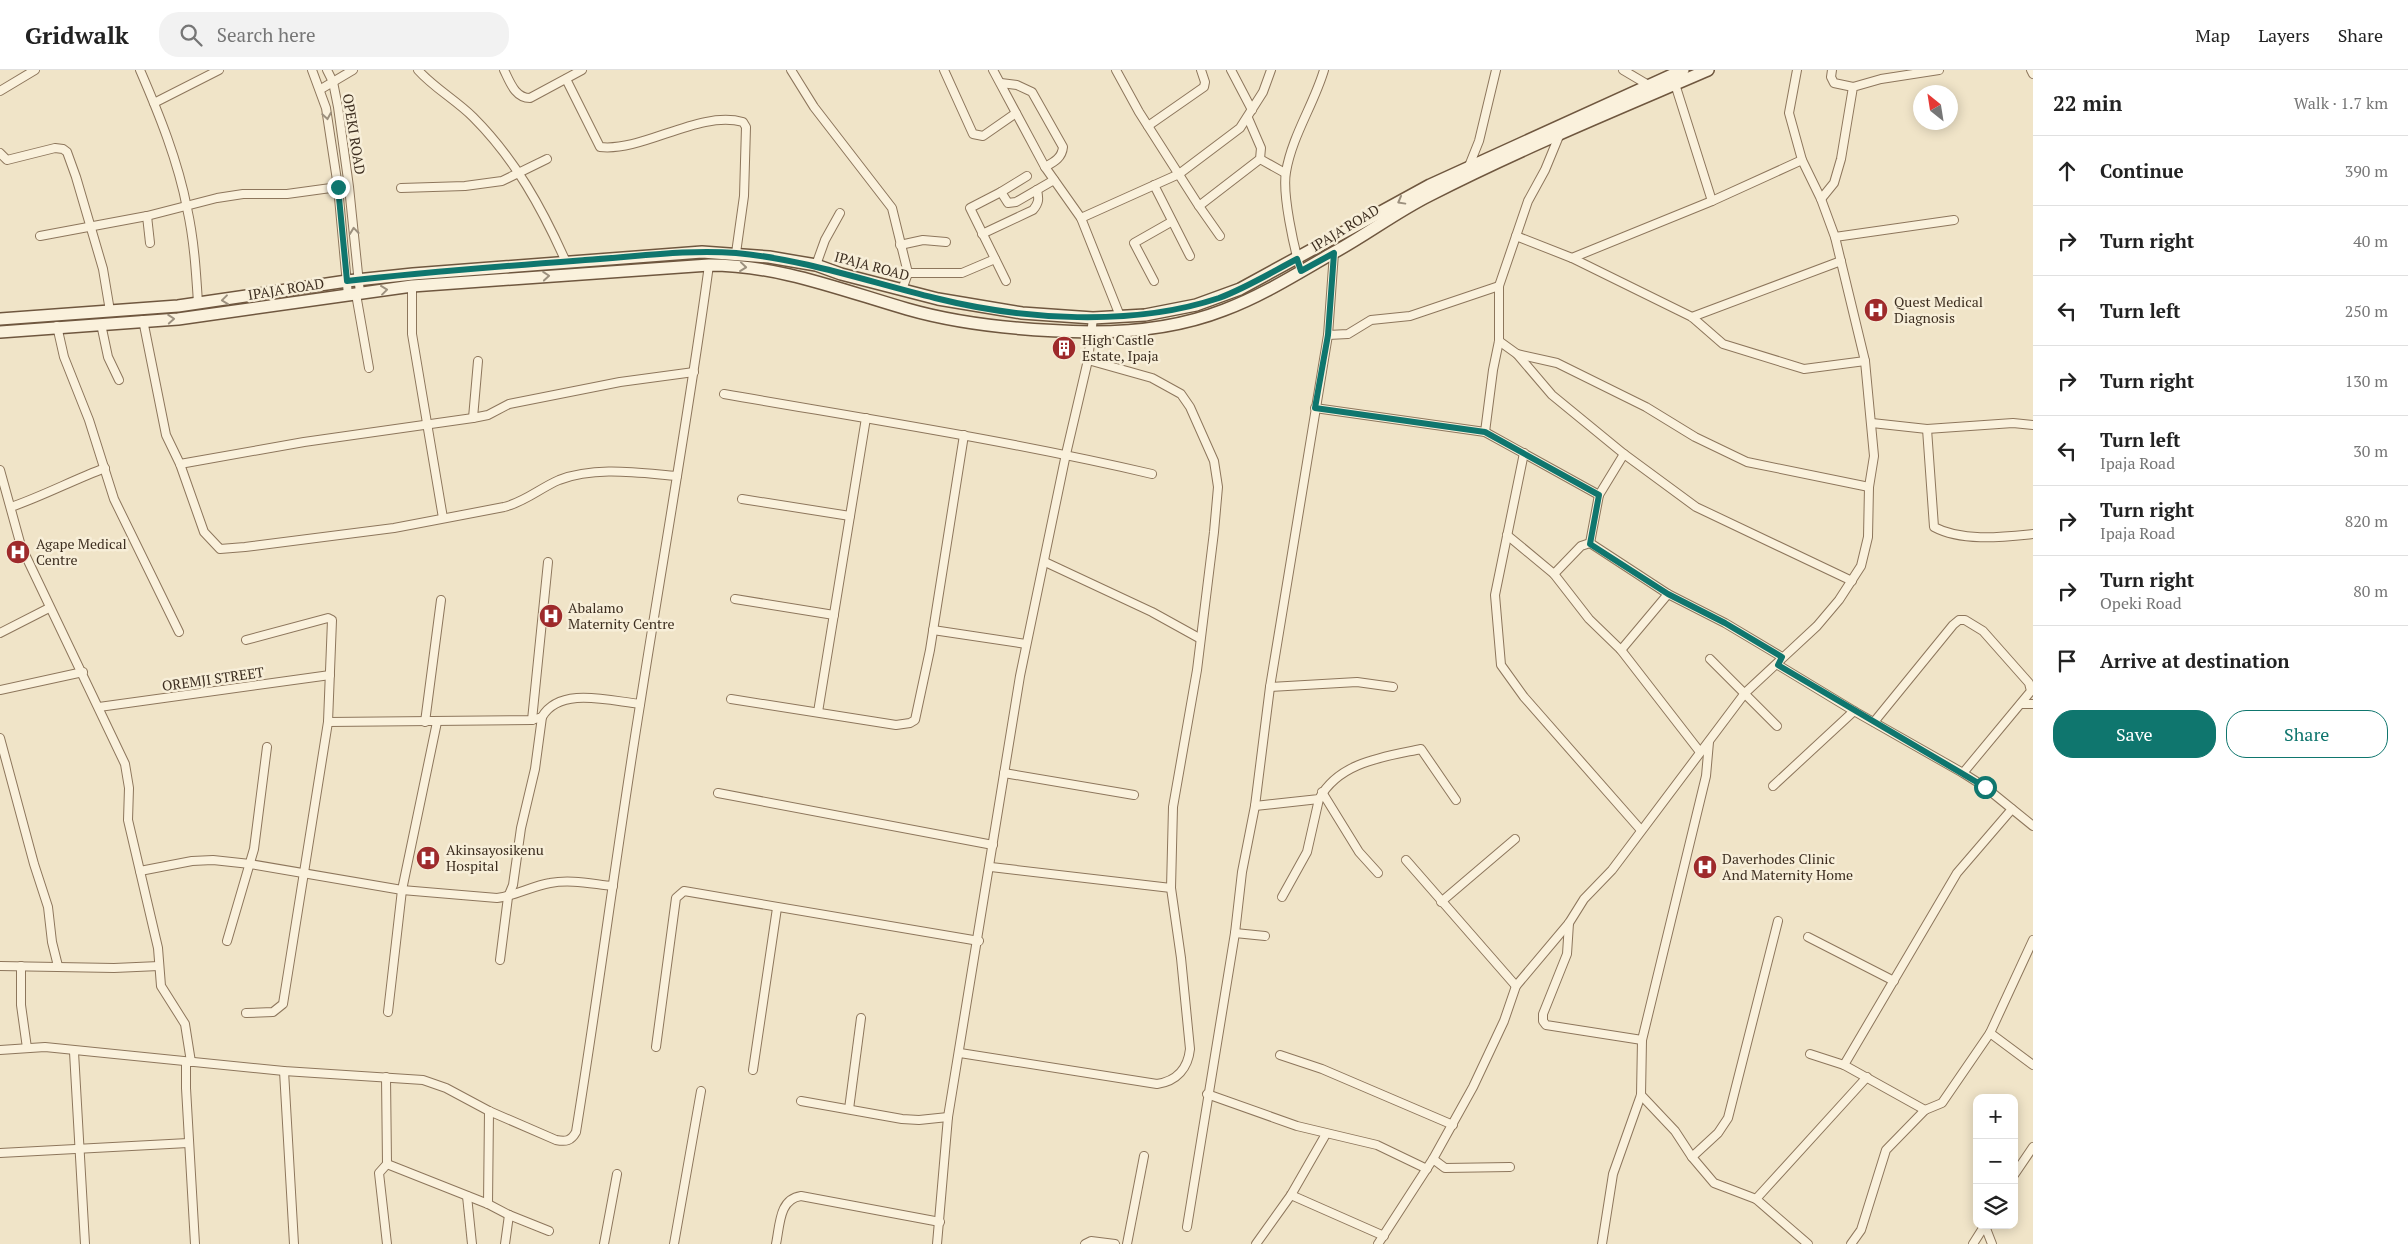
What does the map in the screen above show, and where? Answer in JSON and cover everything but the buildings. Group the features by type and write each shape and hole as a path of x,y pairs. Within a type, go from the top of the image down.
{"main road":[{"name":"IPAJA ROAD","path":"0,332 198,316 412,286 709,265 758,268 791,274 909,310 963,321 1021,329 1092,332 1138,329 1200,318 1243,302 1334,253 1427,196 1559,136 1653,89 1683,70"},
{"name":"IPAJA ROAD","path":"0,319 198,303 353,281 702,252 736,253 816,265 841,274 953,302 1022,313 1093,318 1174,310 1220,298 1297,259 1430,185 1469,166 1653,89 1675,84 1708,70"},
{"path":"46,315 52,327"}],"street":[{"path":"0,91 35,70"},
{"path":"140,70 177,166 187,206 194,252 198,303"},
{"path":"154,103 219,70"},
{"name":"OPEKI ROAD","path":"312,70 326,108 355,294"},
{"path":"320,89 354,70"},
{"path":"418,70 441,92 471,115 497,143 520,173 548,221 566,262"},
{"path":"504,70 517,94 522,98 530,98 582,70"},
{"path":"791,70 814,107 892,208 908,273 902,290"},
{"path":"944,70 973,134 982,136 1016,113"},
{"path":"993,70 1045,167 1081,218 1120,316"},
{"path":"1116,70 1148,126 1220,236"},
{"path":"1148,126 1204,87 1205,82 1201,70"},
{"path":"1199,206 1260,159 1261,148 1250,114 1231,70"},
{"path":"1081,218 1179,174 1240,128 1262,92 1270,70"},
{"path":"1301,271 1297,259 1285,189 1285,174 1290,155 1324,70"},
{"path":"1469,166 1479,140 1496,70"},
{"path":"1623,70 1653,89"},
{"path":"1378,1244 1427,1169 1474,1088 1504,1021 1516,986 1569,923 1584,898 1612,870 1640,829 1745,694 1778,665 1782,657 1817,626 1852,581 1861,566 1868,536 1869,487 1874,456 1865,361 1835,237 1821,199 1802,160 1789,113 1797,70"},
{"path":"1832,70 1830,77 1834,83 1854,87 1881,79 1939,70"},
{"path":"2031,70 2033,74"},
{"path":"316,78 328,71"},
{"name":"OPEKI ROAD","path":"328,71 333,82 349,187 355,294"},
{"path":"566,79 600,147 622,146 703,124 734,120 743,122 746,128 744,196 736,253"},
{"path":"1001,83 1017,86 1032,92 1063,147 1063,152 1057,160 1045,167"},
{"path":"1675,84 1712,201"},
{"path":"1821,199 1834,183 1842,159 1854,87"},
{"path":"1485,432 1492,370 1499,341 1500,286 1528,201 1545,170 1559,136"},
{"path":"0,153 7,160 55,148 63,149 67,152 76,176 103,269 110,311"},
{"path":"401,188 466,186 502,181 547,159"},
{"path":"1260,159 1285,174"},
{"path":"1572,258 1712,201 1802,160"},
{"path":"1006,281 970,208 1027,176"},
{"path":"1001,192 1008,203 1012,203 1054,180"},
{"path":"1154,186 1190,256"},
{"path":"40,236 148,216 243,194 288,194 338,187"},
{"path":"982,234 1032,210 1039,198 1037,190"},
{"path":"816,265 840,213"},
{"path":"148,216 150,243"},
{"path":"1835,237 1954,220"},
{"path":"1154,281 1134,244 1171,222"},
{"path":"1516,236 1572,258 1692,317 1723,344 1804,369 1865,361"},
{"path":"900,245 923,240 946,242"},
{"path":"1187,1226 1207,1094 1235,933 1242,872 1255,806 1270,687 1328,335 1334,253"},
{"path":"908,273 962,273 995,259"},
{"path":"1692,317 1840,261"},
{"path":"0,1050 45,1048 284,1071 423,1080 446,1088 489,1111 556,1140 565,1142 572,1139 576,1132 640,704 694,372 709,265"},
{"path":"412,286 412,334 443,518"},
{"path":"1328,335 1348,334 1371,320 1410,316 1500,286"},
{"path":"355,294 370,368"},
{"path":"938,1244 948,1118 991,867 1004,773 1026,644 1088,360 1093,318"},
{"path":"143,320 166,435 180,464 204,532 220,549 394,528 518,503 558,481 591,473 632,472 677,476"},
{"path":"101,324 108,357 120,380"},
{"path":"52,327 89,420 114,499 179,632"},
{"path":"1499,341 1517,354 1552,395 1624,454 1696,507 1852,581"},
{"path":"1517,354 1557,363 1646,407 1695,437 1747,462 1869,487"},
{"path":"960,1053 1157,1084 1175,1078 1189,1060 1190,1049 1181,958 1171,888 1173,808 1197,670 1218,487 1214,462 1206,441 1190,407 1180,394 1152,378 1088,360"},
{"path":"473,418 478,361"},
{"path":"180,464 304,442 473,418 488,415 510,404 620,382 694,372"},
{"path":"724,394 1066,454 1152,474"},
{"path":"1315,408 1485,432 1599,495"},
{"path":"818,712 866,418"},
{"path":"1872,424 1927,429 2013,423 2033,425"},
{"path":"1927,429 1934,527 1959,535 2006,537 2033,534"},
{"path":"731,699 896,726 913,722 919,708 933,630 964,435"},
{"path":"1524,453 1494,602 1502,665 1524,697 1640,829"},
{"path":"1590,544 1599,495 1624,454"},
{"path":"11,507 33,500 60,485 104,468"},
{"path":"0,470 21,546 49,608 83,672 125,764 129,788 128,820 158,948 161,986 185,1024 189,1062 188,1143 195,1244"},
{"path":"742,498 850,516"},
{"path":"1507,535 1554,574 1589,619 1621,650 1700,752"},
{"path":"1554,574 1581,546 1590,544 1668,594 1725,623 1782,657"},
{"path":"532,720 548,562"},
{"path":"1045,562 1152,612 1200,638"},
{"path":"1621,650 1668,594"},
{"path":"735,599 834,616"},
{"path":"425,722 441,600"},
{"path":"0,633 49,608"},
{"path":"246,640 328,618 332,620 328,722 283,1004 272,1012 246,1013"},
{"path":"1874,722 1953,626 1959,620 1965,620 1983,631 2029,683 2031,691 1963,773"},
{"path":"933,630 1026,644"},
{"path":"1710,659 1776,726"},
{"path":"1778,665 1963,773 2033,826"},
{"path":"0,690 83,672"},
{"name":"OREMJI STREET","path":"99,707 330,675"},
{"path":"1270,687 1357,682 1393,687"},
{"path":"500,960 508,897 513,886 521,828 535,769 542,717 547,708 570,698 640,704"},
{"path":"2021,704 2033,704"},
{"path":"1773,786 1854,711"},
{"path":"328,722 532,720 542,717"},
{"path":"388,1012 402,890 437,722"},
{"path":"0,738 48,907 52,942 58,966"},
{"path":"1602,1244 1613,1174 1641,1095 1642,1040 1706,776 1709,740"},
{"path":"227,941 254,849 267,747"},
{"path":"1282,897 1306,852 1320,795 1341,774 1356,766 1420,749 1456,800"},
{"path":"1004,773 1134,795"},
{"path":"718,793 993,845"},
{"path":"1255,806 1320,795"},
{"path":"1320,795 1359,852 1378,873"},
{"path":"1844,1066 1957,873 2012,809"},
{"path":"1441,902 1515,839"},
{"path":"140,872 202,860 250,864 402,890 497,898 508,897 548,883 563,881 613,886"},
{"path":"1406,860 1516,986"},
{"path":"991,867 1171,888"},
{"path":"656,1047 676,898 679,893 684,891 979,940"},
{"path":"753,1070 778,908"},
{"path":"1692,1157 1718,1133 1728,1118 1778,921"},
{"path":"1569,923 1567,954 1543,1014 1543,1022 1546,1025 1642,1040"},
{"path":"1235,933 1265,936"},
{"path":"1808,937 1894,981"},
{"path":"1852,1244 1862,1230 1886,1150 1925,1110 1942,1103 1990,1033 2033,940"},
{"path":"0,966 114,968 159,966"},
{"path":"21,966 21,1005 27,1048"},
{"path":"849,1109 861,1018"},
{"path":"1990,1033 2033,1065"},
{"path":"74,1052 86,1244"},
{"path":"1810,1054 1844,1066 1867,1077 1925,1110"},
{"path":"1280,1055 1322,1069 1453,1125"},
{"path":"284,1071 294,1244"},
{"path":"386,1077 386,1164 379,1173 387,1244"},
{"path":"1756,1199 1867,1077"},
{"path":"674,1244 701,1092"},
{"path":"1207,1094 1326,1134 1377,1145 1427,1169"},
{"path":"1641,1095 1675,1131 1692,1157 1714,1183 1756,1199 1808,1244"},
{"path":"801,1101 910,1120 948,1118"},
{"path":"488,1204 489,1111"},
{"path":"1256,1244 1291,1195 1326,1134"},
{"path":"0,1153 188,1143"},
{"path":"2018,1169 2033,1148"},
{"path":"1126,1244 1144,1156"},
{"path":"1433,1159 1445,1168 1510,1167"},
{"path":"386,1164 488,1204 509,1215 549,1231"},
{"path":"604,1244 617,1174"},
{"path":"1291,1195 1384,1236"},
{"path":"467,1196 472,1244"},
{"path":"776,1244 785,1203 791,1197 801,1196 940,1222"},
{"path":"505,1244 509,1215"},
{"path":"1973,1244 1983,1229"},
{"path":"1986,1229 1992,1244"},
{"path":"1085,1244 1091,1241 1115,1244"}],"place":[{"name":"Quest Medical Diagnosis","path":"1876,310"},
{"name":"High Castle Estate, Ipaja","path":"1064,348"},
{"name":"Agape Medical Centre","path":"18,552"},
{"name":"Abalamo Maternity Centre","path":"551,616"},
{"name":"Akinsayosikenu Hospital","path":"428,858"},
{"name":"Daverhodes Clinic And Maternity Home","path":"1705,867"}],"route":[{"path":"338,187 347,281 566,262 721,252 769,257 816,265 841,274 953,302 1022,313 1093,318 1146,315 1196,305 1220,298 1240,289 1297,259 1301,271 1334,253 1328,335 1315,408 1485,432 1599,495 1590,544 1668,594 1725,623 1782,657 1778,665 1985,787"}]}
